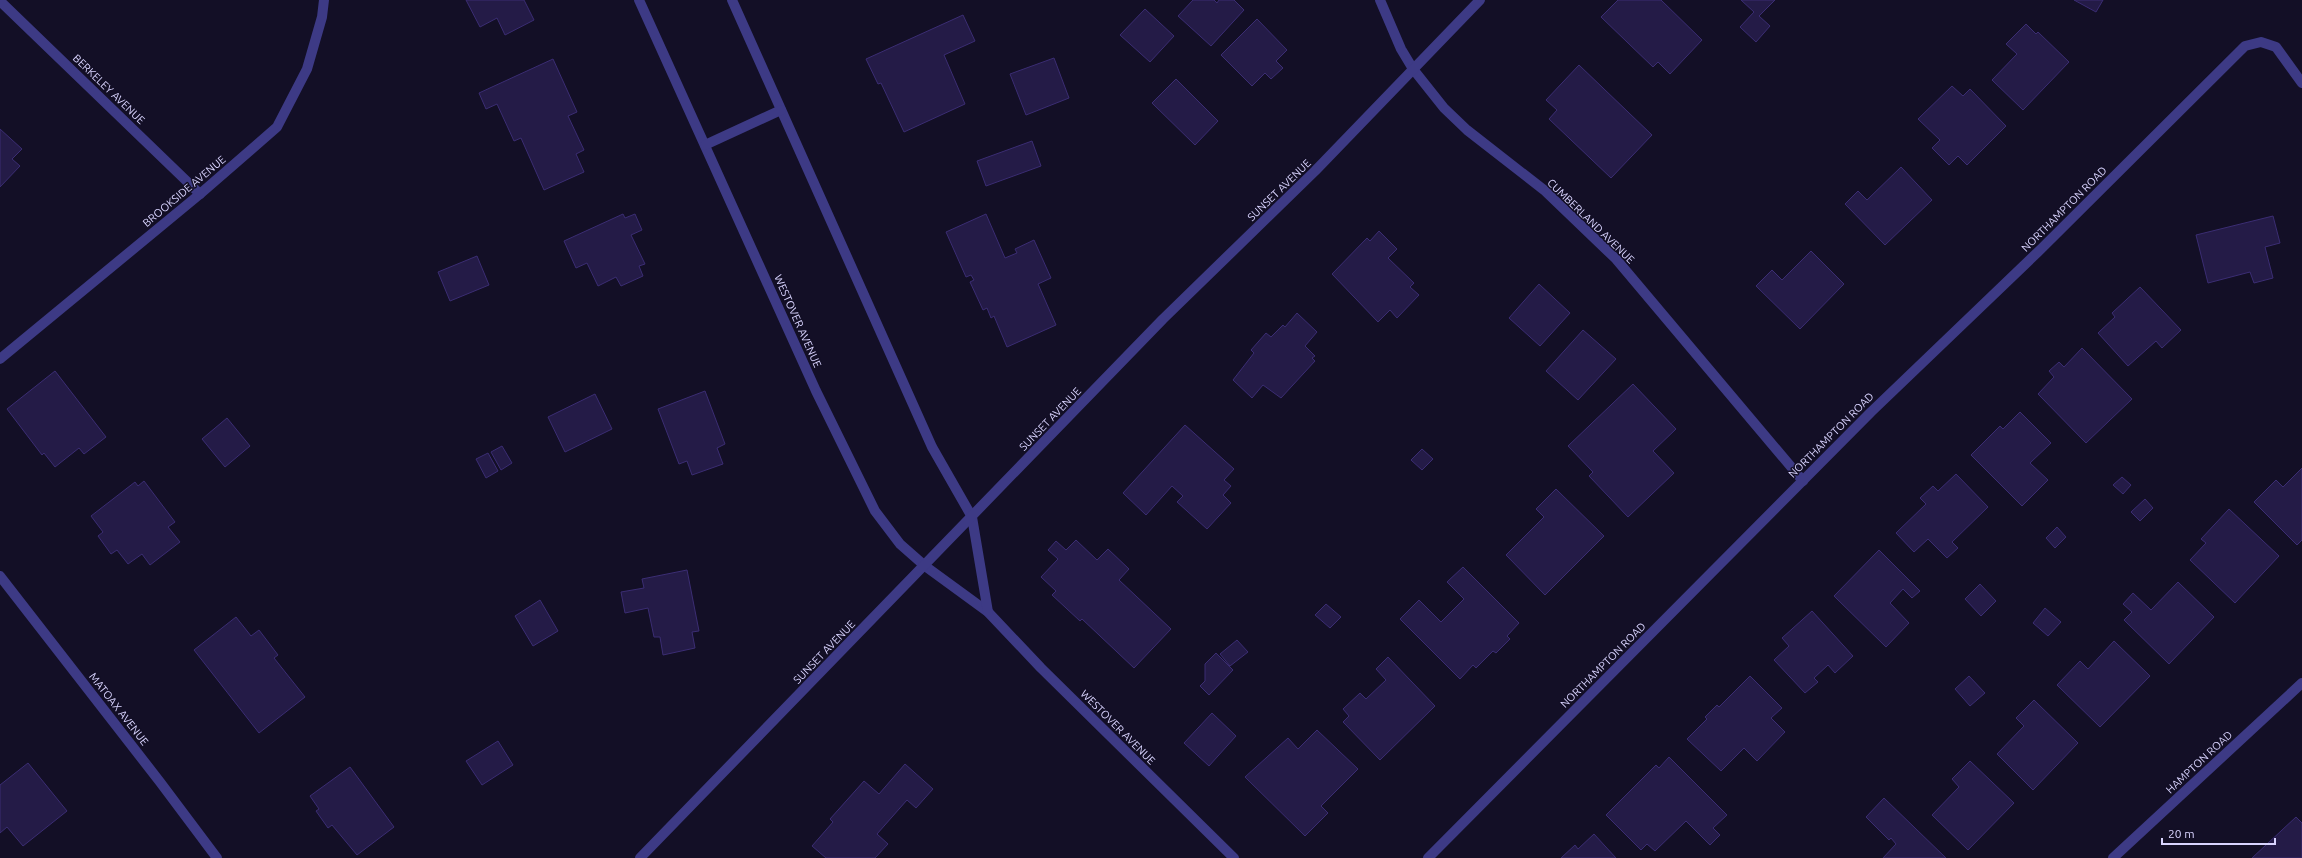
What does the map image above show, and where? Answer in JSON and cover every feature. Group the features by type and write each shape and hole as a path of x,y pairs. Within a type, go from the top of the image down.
{"street":[{"name":"BROOKSIDE AVENUE","path":"0,359 200,194 277,127 307,69 322,17 324,0"},
{"name":"WESTOVER AVENUE","path":"639,0 816,391 875,511 900,544 925,566 988,612 1041,668 1234,858"},
{"path":"732,0 932,447 972,517 988,612"},
{"name":"CUMBERLAND AVENUE","path":"1380,0 1401,49 1413,69 1450,114 1544,190 1616,259 1803,480"},
{"name":"SUNSET AVENUE","path":"640,858 925,566 1163,318 1315,172 1480,0"},
{"name":"BERKELEY AVENUE","path":"0,1 200,194"},
{"name":"NORTHAMPTON ROAD","path":"1428,858 1871,412 2041,249 2245,46 2261,42 2276,47 2302,83"},
{"path":"705,145 782,110"},
{"name":"MATOAX AVENUE","path":"0,576 217,858"},
{"name":"HAMPTON ROAD","path":"2113,858 2302,683"}],"building":[{"path":"466,0 524,0 534,20 505,35 497,18 480,27"},
{"path":"1193,0 1214,0 1217,3 1219,0 1234,0 1244,10 1211,46 1178,16"},
{"path":"1618,0 1661,0 1702,40 1670,74 1658,62 1653,67 1601,17"},
{"path":"1741,0 1775,0 1759,16 1770,26 1756,42 1740,27 1754,12"},
{"path":"2074,0 2103,0 2096,12"},
{"path":"1145,9 1174,36 1150,62 1120,35"},
{"path":"963,15 975,41 944,55 965,104 904,132 881,83 878,84 866,59"},
{"path":"1257,19 1287,50 1276,61 1283,68 1271,79 1265,73 1252,86 1221,55"},
{"path":"2026,24 2036,34 2038,32 2069,62 2023,110 1992,80 2017,54 2006,44"},
{"path":"1054,58 1069,98 1026,115 1010,74"},
{"path":"553,59 577,112 568,116 584,150 576,154 584,172 544,190 521,138 514,141 497,104 486,109 479,93"},
{"path":"1579,65 1652,135 1611,178 1549,119 1557,110 1546,100"},
{"path":"1176,79 1218,121 1195,145 1152,103"},
{"path":"1952,86 1963,96 1970,89 2006,126 1967,165 1958,156 1949,165 1932,148 1940,140 1918,119"},
{"path":"0,129 22,149 12,159 20,166 0,187"},
{"path":"1032,141 1041,166 986,186 977,161"},
{"path":"1901,167 1932,200 1885,245 1845,204 1858,191 1867,200"},
{"path":"623,214 625,218 635,214 642,230 631,235 645,264 639,266 643,276 621,286 616,277 598,286 587,263 576,268 564,241"},
{"path":"986,214 1005,258 1017,253 1015,249 1034,240 1051,278 1038,284 1056,325 1007,347 994,316 991,318 987,308 983,310 970,282 974,280 971,275 966,277 946,232"},
{"path":"2273,216 2280,243 2265,247 2273,278 2254,283 2250,272 2208,283 2196,235"},
{"path":"1379,231 1397,249 1388,258 1414,283 1410,287 1419,295 1397,318 1390,310 1378,322 1332,274 1367,238 1370,241"},
{"path":"1811,251 1844,284 1800,329 1756,286 1772,270 1782,280"},
{"path":"477,256 489,285 450,301 438,272"},
{"path":"1539,284 1570,313 1540,346 1509,318"},
{"path":"2140,287 2181,330 2162,348 2156,341 2128,366 2098,333 2115,317 2112,313"},
{"path":"1297,313 1317,332 1305,346 1315,356 1312,358 1315,361 1281,398 1263,385 1252,398 1233,380 1254,353 1251,350 1266,333 1271,337 1283,325 1285,327"},
{"path":"1583,330 1616,359 1578,400 1546,371"},
{"path":"2082,348 2132,399 2086,443 2038,394 2054,377 2049,371 2059,362 2064,367"},
{"path":"55,371 106,437 84,454 79,448 55,467 44,453 42,455 7,409"},
{"path":"1633,384 1676,429 1653,451 1674,473 1628,517 1589,476 1593,472 1568,446"},
{"path":"705,391 725,444 717,448 723,464 692,475 687,461 679,464 658,409"},
{"path":"595,394 612,429 565,452 548,417"},
{"path":"2020,412 2051,443 2030,463 2048,480 2022,506 1971,455 2000,426 2003,429"},
{"path":"227,418 250,446 225,467 202,439"},
{"path":"1185,425 1234,469 1224,480 1231,486 1223,495 1231,503 1207,529 1177,502 1183,496 1172,486 1146,515 1123,493"},
{"path":"502,446 512,463 501,470 491,452"},
{"path":"1422,449 1433,459 1422,470 1411,460"},
{"path":"488,453 498,471 486,478 476,459"},
{"path":"2302,468 2302,540 2297,545 2254,502 2276,480 2283,487"},
{"path":"1956,474 1988,507 1952,542 1958,548 1947,558 1928,539 1914,552 1896,533 1926,504 1920,498 1933,486 1938,491"},
{"path":"2122,477 2131,485 2123,494 2113,485"},
{"path":"144,481 175,522 168,527 180,542 150,565 142,554 128,564 117,550 111,554 98,536 103,532 91,516 135,482 138,486"},
{"path":"1556,489 1604,536 1545,595 1506,555 1544,517 1536,509"},
{"path":"2145,499 2153,508 2140,521 2131,512"},
{"path":"2229,509 2279,556 2235,603 2190,560 2206,543 2201,539"},
{"path":"2057,527 2066,537 2055,548 2046,538"},
{"path":"1076,540 1097,560 1108,549 1129,569 1119,580 1171,629 1134,668 1082,619 1080,621 1052,595 1056,591 1041,577 1058,559 1048,550 1056,541 1066,550"},
{"path":"1879,550 1920,591 1912,598 1903,589 1890,603 1909,623 1886,647 1834,596"},
{"path":"1463,567 1519,623 1507,636 1510,639 1496,653 1493,651 1476,668 1473,665 1460,679 1400,619 1419,600 1441,622 1464,599 1447,582"},
{"path":"687,570 699,631 692,632 695,648 663,655 660,637 654,637 648,608 625,613 621,592 644,588 642,579"},
{"path":"2178,582 2214,617 2169,664 2124,620 2132,612 2123,604 2133,593 2151,610"},
{"path":"1980,584 1996,601 1981,616 1965,599"},
{"path":"540,600 558,631 533,646 515,616"},
{"path":"1326,604 1341,617 1330,628 1315,615"},
{"path":"2045,608 2061,622 2048,636 2033,623"},
{"path":"1812,611 1853,656 1835,673 1828,665 1814,678 1818,682 1805,693 1774,660 1789,646 1782,638"},
{"path":"236,617 251,636 259,630 278,655 274,658 305,697 259,733 194,650"},
{"path":"1237,640 1248,652 1230,666 1220,654"},
{"path":"2114,641 2150,676 2100,727 2057,685 2080,661 2088,669"},
{"path":"1216,653 1233,670 1209,695 1200,686 1205,681 1205,664"},
{"path":"1388,657 1435,706 1380,760 1343,722 1349,716 1343,709 1360,693 1366,699 1386,680 1376,669"},
{"path":"1750,676 1782,708 1771,718 1785,732 1757,761 1744,748 1721,771 1687,739 1707,719 1705,717 1717,705 1719,707"},
{"path":"1969,676 1985,693 1970,706 1955,689"},
{"path":"2034,700 2078,743 2033,790 1997,754 2024,726 2016,718"},
{"path":"1212,713 1236,736 1209,766 1184,743"},
{"path":"1317,730 1358,769 1321,806 1328,813 1305,836 1245,777 1288,738 1298,749"},
{"path":"498,741 513,765 482,785 466,761"},
{"path":"1669,757 1727,815 1713,828 1720,835 1710,845 1686,821 1655,851 1647,844 1641,850 1606,815 1656,765 1659,768"},
{"path":"1970,761 2014,803 1968,850 1932,815 1959,787 1952,779"},
{"path":"28,763 67,811 23,846 7,827 0,833 0,785"},
{"path":"905,764 933,789 916,808 907,800 877,834 888,844 875,858 826,858 812,846 833,822 830,819 864,781 879,794"},
{"path":"350,767 394,827 357,855 332,825 328,828 316,811 319,809 310,796"},
{"path":"1884,798 1946,858 1883,858 1896,844 1891,838 1889,840 1866,817"},
{"path":"2296,817 2302,823 2302,858 2252,858"},
{"path":"1594,834 1616,858 1561,858 1575,845 1578,849"}]}
